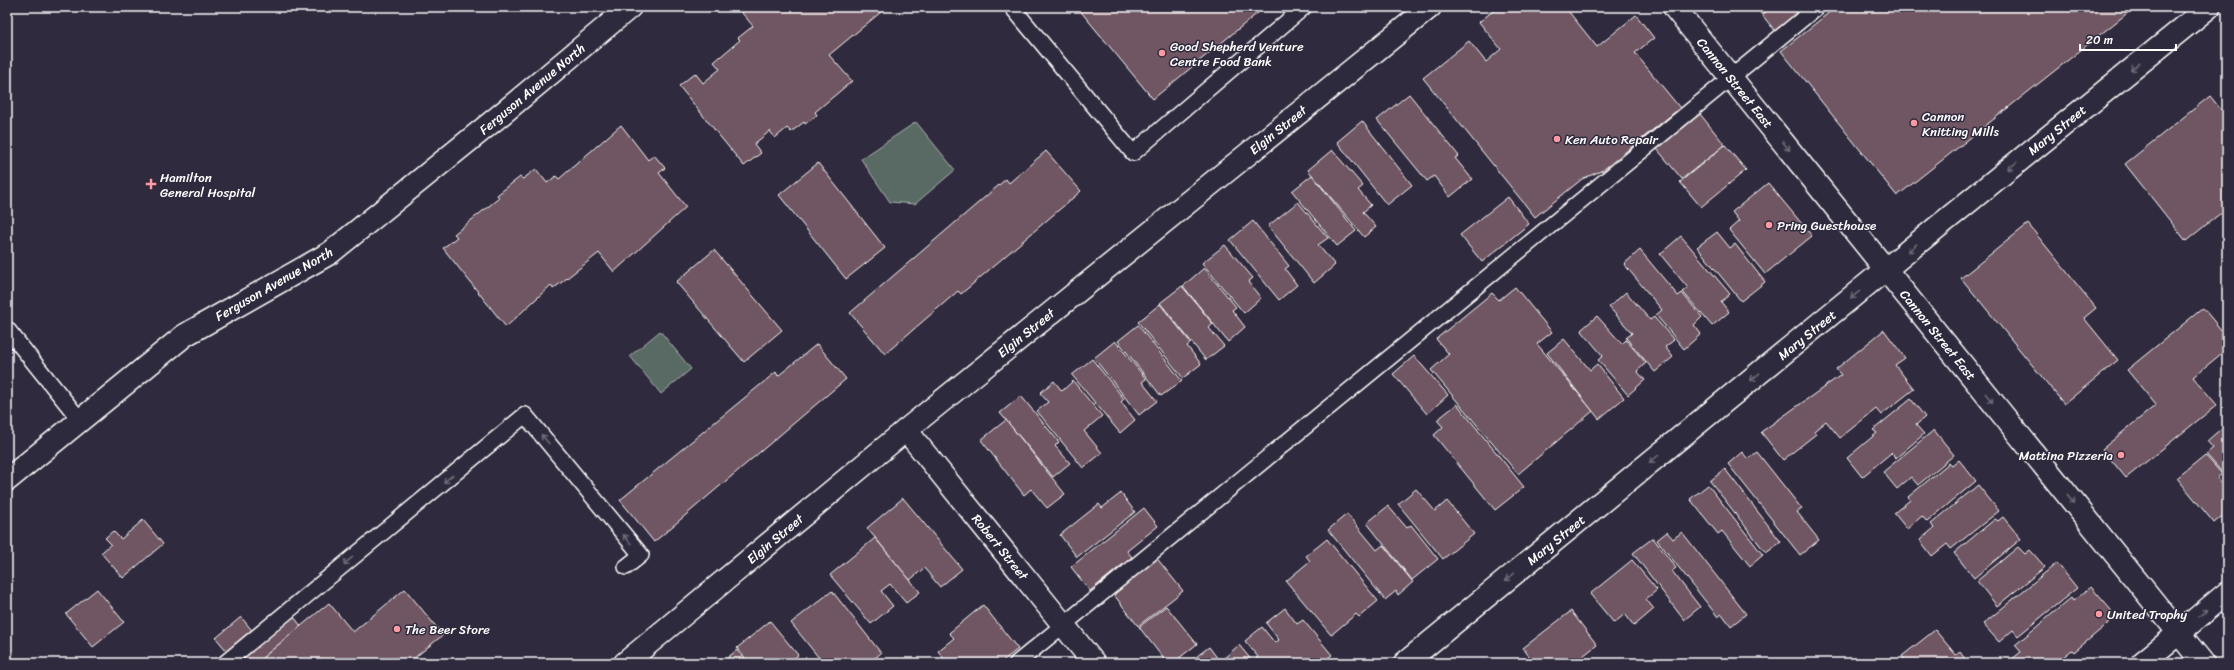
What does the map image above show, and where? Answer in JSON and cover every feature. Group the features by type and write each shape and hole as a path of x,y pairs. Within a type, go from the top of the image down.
{"street":[{"name":"Ferguson Avenue North","path":"7,480 185,335 330,253 504,113 630,7"},
{"name":"Elgin Street","path":"625,663 906,430 1430,7"},
{"name":"Cannon Street East","path":"1674,7 2203,663"},
{"name":"Mary Street","path":"1405,663 2209,7"},
{"name":"Robert Street","path":"906,430 1094,663"},
{"path":"2142,663 2227,593"}],"lane":[{"path":"1012,7 1133,153 1304,7"},
{"path":"1016,663 1817,7"},
{"path":"7,329 80,420"},
{"path":"225,663 525,415 641,555 626,566"}],"green space":[{"path":"916,122 955,170 915,204 890,202 861,159"},
{"path":"660,331 691,369 661,394 630,356"}],"building":[{"path":"737,7 887,7 829,55 852,81 815,112 817,115 805,124 804,122 791,132 787,128 775,138 770,131 754,144 761,153 744,166 679,86 695,73 703,83 720,69 714,62 740,40 738,38 753,26"},
{"name":"Good Shepherd Venture Centre Food Bank","path":"1077,7 1265,7 1153,99"},
{"name":"Ken Auto Repair","path":"1498,7 1565,7 1597,47 1636,15 1654,38 1635,53 1680,108 1603,170 1582,179 1535,217 1423,78 1469,41 1486,62 1501,49 1479,22"},
{"path":"1755,7 1772,7 1762,15"},
{"path":"1772,7 1806,7 1776,32 1762,15"},
{"name":"Cannon Knitting Mills","path":"1836,7 2135,7 1897,196 1781,51"},
{"path":"1409,94 1459,156 1455,158 1472,179 1450,197 1434,176 1427,181 1377,120"},
{"path":"2210,96 2227,117 2227,208 2186,241 2125,164"},
{"path":"1700,114 1725,145 1682,179 1657,149"},
{"path":"1362,121 1412,185 1387,205 1337,142"},
{"path":"621,125 648,160 654,155 665,168 659,173 686,207 614,272 599,253 553,289 551,285 506,327 443,248 457,237 454,234 499,198 497,195 520,177 523,179 536,169 547,183 556,176 559,179"},
{"path":"1725,145 1746,170 1701,207 1680,182"},
{"path":"1332,150 1363,186 1358,190 1371,205 1363,212 1376,227 1364,237 1308,170"},
{"path":"1046,151 1081,191 961,294 958,291 885,354 850,313 1006,179 1009,183"},
{"path":"818,163 885,248 846,279 779,195"},
{"path":"1312,175 1356,231 1337,246 1292,191"},
{"name":"Pring Guesthouse","path":"1768,183 1812,236 1765,274 1729,230 1739,221 1732,212"},
{"path":"1508,197 1529,224 1482,262 1460,235"},
{"path":"1298,202 1328,238 1318,245 1335,265 1314,283 1268,226"},
{"path":"1253,221 1289,266 1285,269 1297,285 1279,300 1230,240"},
{"path":"2028,224 2096,308 2084,318 2118,360 2064,404 1961,278"},
{"path":"1717,232 1730,248 1735,244 1765,282 1741,301 1697,247"},
{"path":"1681,236 1730,294 1721,302 1729,312 1712,326 1683,292 1688,288 1660,254"},
{"path":"1225,245 1253,278 1248,282 1261,298 1244,313 1202,263"},
{"path":"714,250 782,330 744,362 676,282"},
{"path":"1640,250 1678,296 1682,293 1702,317 1694,325 1701,334 1684,349 1656,315 1662,310 1624,264"},
{"path":"1204,268 1236,307 1232,310 1245,327 1228,342 1183,286"},
{"path":"1182,286 1213,324 1209,328 1224,346 1206,360 1160,303"},
{"path":"1515,287 1552,332 1537,344 1593,411 1518,474 1431,370 1449,354 1436,339 1492,293 1499,300"},
{"path":"1626,292 1650,320 1654,317 1674,340 1665,347 1673,357 1655,372 1626,338 1632,333 1609,307"},
{"path":"1160,304 1191,343 1187,346 1201,364 1183,378 1138,322"},
{"path":"2203,308 2227,337 2227,349 2193,377 2217,405 2126,478 2102,449 2156,405 2127,370"},
{"path":"1597,316 1622,344 1626,340 1646,363 1637,371 1645,380 1628,395 1598,360 1603,356 1581,330"},
{"path":"1138,325 1182,381 1161,396 1118,341"},
{"path":"1884,330 1905,358 1895,365 1914,389 1881,415 1876,409 1840,438 1826,421 1814,431 1816,434 1783,460 1761,432 1841,375 1836,369"},
{"path":"1564,339 1590,370 1597,364 1624,398 1599,419 1547,353"},
{"path":"1115,341 1146,379 1142,382 1157,401 1139,415 1094,358"},
{"path":"817,344 846,379 654,542 620,500 776,372 778,376"},
{"path":"1414,356 1448,395 1427,414 1393,374"},
{"path":"1092,359 1124,399 1121,402 1135,420 1120,433 1072,375"},
{"path":"1054,381 1062,391 1073,381 1102,416 1084,431 1102,453 1083,468 1037,411 1048,402 1040,393"},
{"path":"1021,396 1059,442 1055,446 1070,463 1053,477 1000,413"},
{"path":"1911,399 1925,417 1916,425 1924,434 1896,458 1891,453 1862,477 1847,458 1877,433 1873,430"},
{"path":"1457,404 1524,487 1495,510 1434,435 1443,427 1437,420"},
{"path":"1006,420 1065,494 1047,508 1031,489 1024,495 981,440"},
{"path":"2223,427 2227,431 2227,478 2206,454 2213,448 2207,441"},
{"path":"1934,430 1954,455 1918,485 1911,477 1897,489 1883,472"},
{"path":"1742,452 1748,459 1757,452 1802,509 1797,512 1819,540 1800,555 1728,464"},
{"path":"2205,455 2222,474 2217,478 2227,490 2227,512 2214,523 2177,478"},
{"path":"1959,460 1976,481 1927,522 1922,516 1907,529 1894,513 1910,500 1908,497 1949,463 1952,466"},
{"path":"1725,469 1781,542 1766,553 1710,481"},
{"path":"1708,485 1763,555 1750,566 1722,531 1718,534 1690,499"},
{"path":"1978,485 1999,511 1951,549 1947,544 1932,556 1920,540 1934,528 1931,524"},
{"path":"1416,489 1435,511 1447,501 1474,534 1443,559 1398,504"},
{"path":"1121,493 1135,512 1077,557 1060,535 1099,504 1102,508"},
{"path":"903,498 962,569 940,587 924,568 910,580 867,528"},
{"path":"1388,506 1407,528 1411,525 1438,559 1412,580 1367,523"},
{"path":"1144,508 1158,526 1127,551 1132,557 1090,591 1071,567"},
{"path":"1347,514 1377,550 1383,545 1413,582 1398,595 1396,591 1385,600 1328,530"},
{"path":"2003,517 2021,539 1974,578 1954,553 1995,519 1998,521"},
{"path":"143,520 163,544 123,578 101,553 111,544 105,538 113,531 121,539"},
{"path":"1667,532 1673,539 1682,532 1746,614 1731,626 1722,614 1718,617 1657,540"},
{"path":"875,538 920,592 906,603 890,584 881,591 893,606 871,624 830,575"},
{"path":"1653,538 1676,568 1672,571 1700,607 1684,620 1633,553"},
{"path":"1327,539 1378,601 1359,617 1356,614 1331,635 1286,581 1310,561 1306,556"},
{"path":"2018,547 2025,554 2030,550 2045,567 1997,606 1977,581"},
{"path":"1155,556 1183,591 1138,626 1111,591"},
{"path":"1632,560 1657,590 1646,599 1654,609 1634,626 1625,614 1614,623 1590,594"},
{"path":"2057,563 2077,588 2018,636 2013,630 1999,642 1983,624"},
{"path":"2091,587 2111,610 2111,621 2074,652 2072,650 2057,662 2054,659 2048,663 2007,663 2021,652 2015,645 2071,598 2073,601"},
{"path":"97,589 124,622 93,647 66,614"},
{"name":"The Beer Store","path":"405,589 443,635 408,663 256,663 329,603 353,632"},
{"path":"832,591 881,653 869,663 823,663 791,623"},
{"path":"983,605 1018,649 1000,663 947,663 938,651 954,638 949,633"},
{"path":"1166,606 1197,644 1173,663 1167,663 1139,627"},
{"path":"1285,608 1297,624 1303,620 1332,655 1321,663 1226,663 1223,659 1239,645 1253,662 1258,657 1245,641 1262,627 1275,643 1279,640 1266,623"},
{"path":"1571,611 1597,645 1574,663 1534,663 1523,648"},
{"path":"291,613 301,626 256,663 237,663 216,638 241,617 259,639"},
{"path":"770,621 798,655 789,663 749,663 737,648"},
{"path":"1935,630 1956,655 1960,652 1968,663 1907,663 1902,656"},
{"path":"1209,647 1221,663 1188,663"},
{"path":"737,650 748,663 721,663"}],"place":[{"name":"Good Shepherd Venture Centre Food Bank","path":"1162,53"},
{"name":"Cannon Knitting Mills","path":"1914,123"},
{"name":"Ken Auto Repair","path":"1557,139"},
{"name":"Hamilton General Hospital","path":"151,184"},
{"name":"Pring Guesthouse","path":"1769,225"},
{"name":"Mattina Pizzeria","path":"2121,455"},
{"name":"United Trophy","path":"2099,614"},
{"name":"The Beer Store","path":"397,629"}]}
